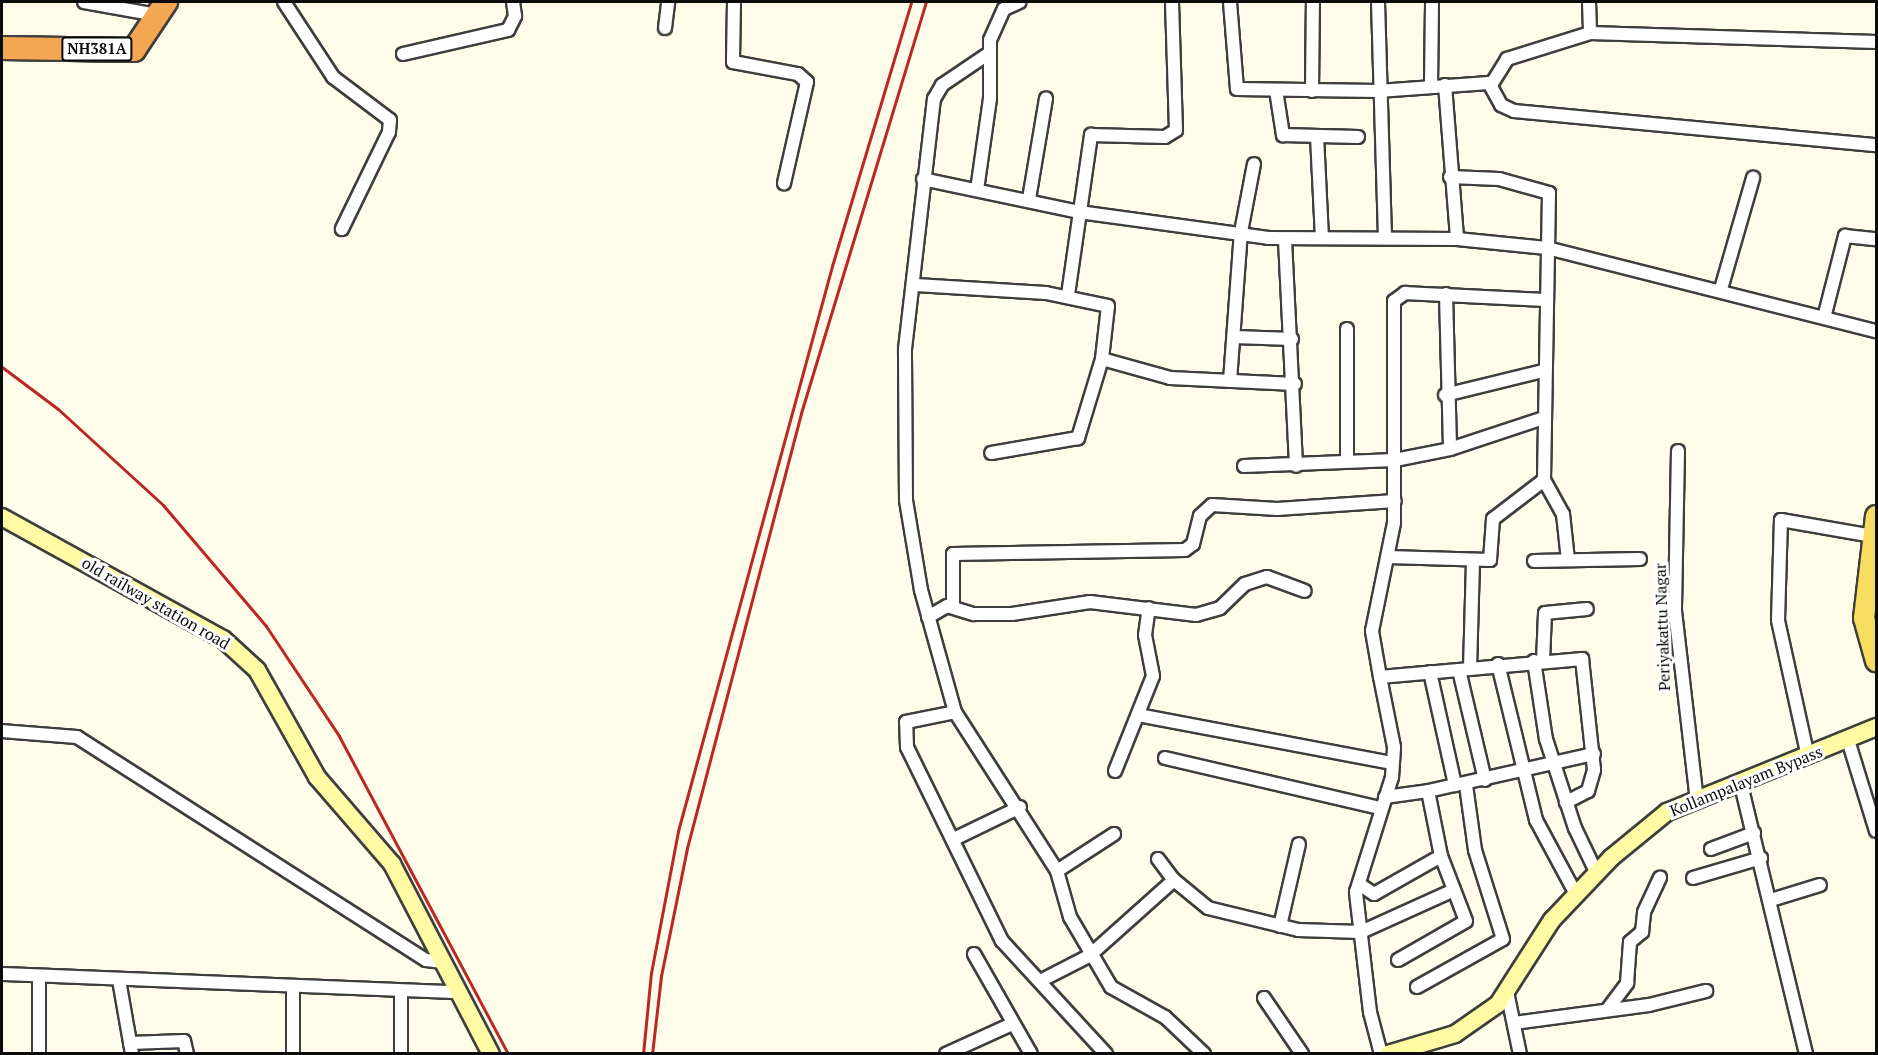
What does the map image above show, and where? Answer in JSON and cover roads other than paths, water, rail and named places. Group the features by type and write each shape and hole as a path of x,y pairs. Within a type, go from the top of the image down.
{"highway":[{"name":"NH381A","path":"2,48 134,50 162,8"}],"main road":[{"path":"1875,526 1864,618 1876,661"},
{"path":"1876,578 1876,639"}],"street":[{"path":"84,2 162,8"},
{"path":"284,2 333,77 390,120 390,132 342,229"},
{"path":"403,54 508,30 515,16 513,2"},
{"path":"665,28 668,2"},
{"path":"734,2 733,62 798,74 807,82 784,183"},
{"path":"977,190 990,99 988,54 1002,13 1020,2"},
{"path":"1068,295 1092,134 1165,137 1176,131 1172,2"},
{"path":"1230,2 1233,87 1312,91 1378,91 1445,85 1491,85"},
{"path":"1312,91 1313,2"},
{"path":"1378,2 1378,91 1385,237"},
{"path":"1431,86 1432,2"},
{"path":"1589,2 1590,33"},
{"path":"1491,85 1507,59 1590,33 1876,42"},
{"path":"988,54 936,92 922,179 916,285 905,349 905,481 928,617 955,712 982,762 1020,807 1058,871 1070,917 1089,956 1111,987 1165,1017 1204,1053"},
{"path":"1445,85 1450,177 1457,239"},
{"path":"1491,85 1501,105 1514,111 1876,145"},
{"path":"1276,90 1280,133 1358,137"},
{"path":"1029,199 1046,98"},
{"path":"1317,136 1322,238"},
{"path":"1230,381 1240,232 1254,164"},
{"path":"1450,177 1546,189 1544,480 1563,514 1568,560"},
{"path":"1720,289 1753,178"},
{"path":"922,179 1029,199 1079,212 1286,240 1385,237 1457,239 1547,248 1825,314 1876,331"},
{"path":"1825,314 1845,236 1876,239"},
{"path":"1286,240 1295,384 1296,466"},
{"path":"916,285 1068,295 1108,306 1102,359 1078,438 991,453"},
{"path":"1381,1053 1370,1012 1360,932 1359,884 1393,763 1372,631 1388,557 1395,501 1394,301 1405,293 1544,300"},
{"path":"1446,294 1445,395 1450,449"},
{"path":"1347,329 1347,461"},
{"path":"1234,337 1292,339"},
{"path":"1102,359 1170,378 1295,384"},
{"path":"1445,395 1543,372"},
{"path":"1244,466 1296,466 1347,461 1395,460 1450,449 1544,418"},
{"name":"Periyakattu Nagar","path":"1678,451 1675,611 1697,800"},
{"path":"1388,557 1473,563 1492,558 1497,513 1544,480"},
{"path":"953,606 953,554 1185,550 1193,544 1200,516 1212,505 1277,510 1395,501"},
{"name":"old railway station road","path":"2,516 223,639 257,670 317,777 392,864 491,1053"},
{"path":"1808,757 1778,620 1780,520 1875,526"},
{"path":"1534,561 1640,558"},
{"path":"1473,563 1465,670 1485,780"},
{"path":"928,617 953,606 984,615 1090,602 1211,613 1245,584 1267,577 1305,591"},
{"path":"1115,771 1153,676 1145,635 1149,608"},
{"path":"1587,609 1545,613 1538,661 1556,764 1566,802 1597,874"},
{"path":"1380,677 1465,670 1498,664 1582,659 1594,754 1588,791 1566,802"},
{"path":"1498,664 1521,771 1536,820 1577,896"},
{"path":"1417,987 1503,939 1475,850 1430,672"},
{"path":"955,712 906,722 907,747 956,838 1002,941 1042,980 1106,1053"},
{"path":"1138,715 1393,763"},
{"name":"Kollampalayam Bypass","path":"1388,1053 1455,1034 1507,992 1552,920 1597,874 1668,812 1741,785 1876,727"},
{"path":"2,731 77,738 426,960 442,962"},
{"path":"1848,740 1876,831"},
{"path":"1165,758 1383,802 1594,754"},
{"path":"1741,785 1761,858 1806,1053"},
{"path":"1398,960 1466,921 1441,856 1428,790"},
{"path":"956,838 1020,807"},
{"path":"1711,849 1754,833"},
{"path":"1058,871 1114,834"},
{"path":"1280,927 1299,844"},
{"path":"1359,884 1374,894 1441,856"},
{"path":"1693,878 1761,858"},
{"path":"1158,859 1174,880 1219,914 1280,927 1360,932 1454,890"},
{"path":"1607,1010 1627,982 1630,942 1642,932 1644,912 1660,877"},
{"path":"1042,980 1089,956 1174,880"},
{"path":"1771,900 1820,885"},
{"path":"974,954 1012,1024 1031,1053"},
{"path":"2,974 401,992 460,992"},
{"path":"39,976 39,1053"},
{"path":"120,980 131,1048 184,1041 187,1053"},
{"path":"293,986 293,1053"},
{"path":"1514,1023 1607,1010 1706,991"},
{"path":"401,992 401,1053"},
{"path":"1507,992 1520,1053"},
{"path":"1264,998 1302,1053"},
{"path":"946,1053 1012,1024"}],"railway":[{"path":"643,1054 651,973 678,831 832,266 911,2"},
{"path":"652,1054 661,976 687,848 801,413 926,2"},
{"path":"2,367 58,409 163,505 266,626 339,736 508,1054"}]}
